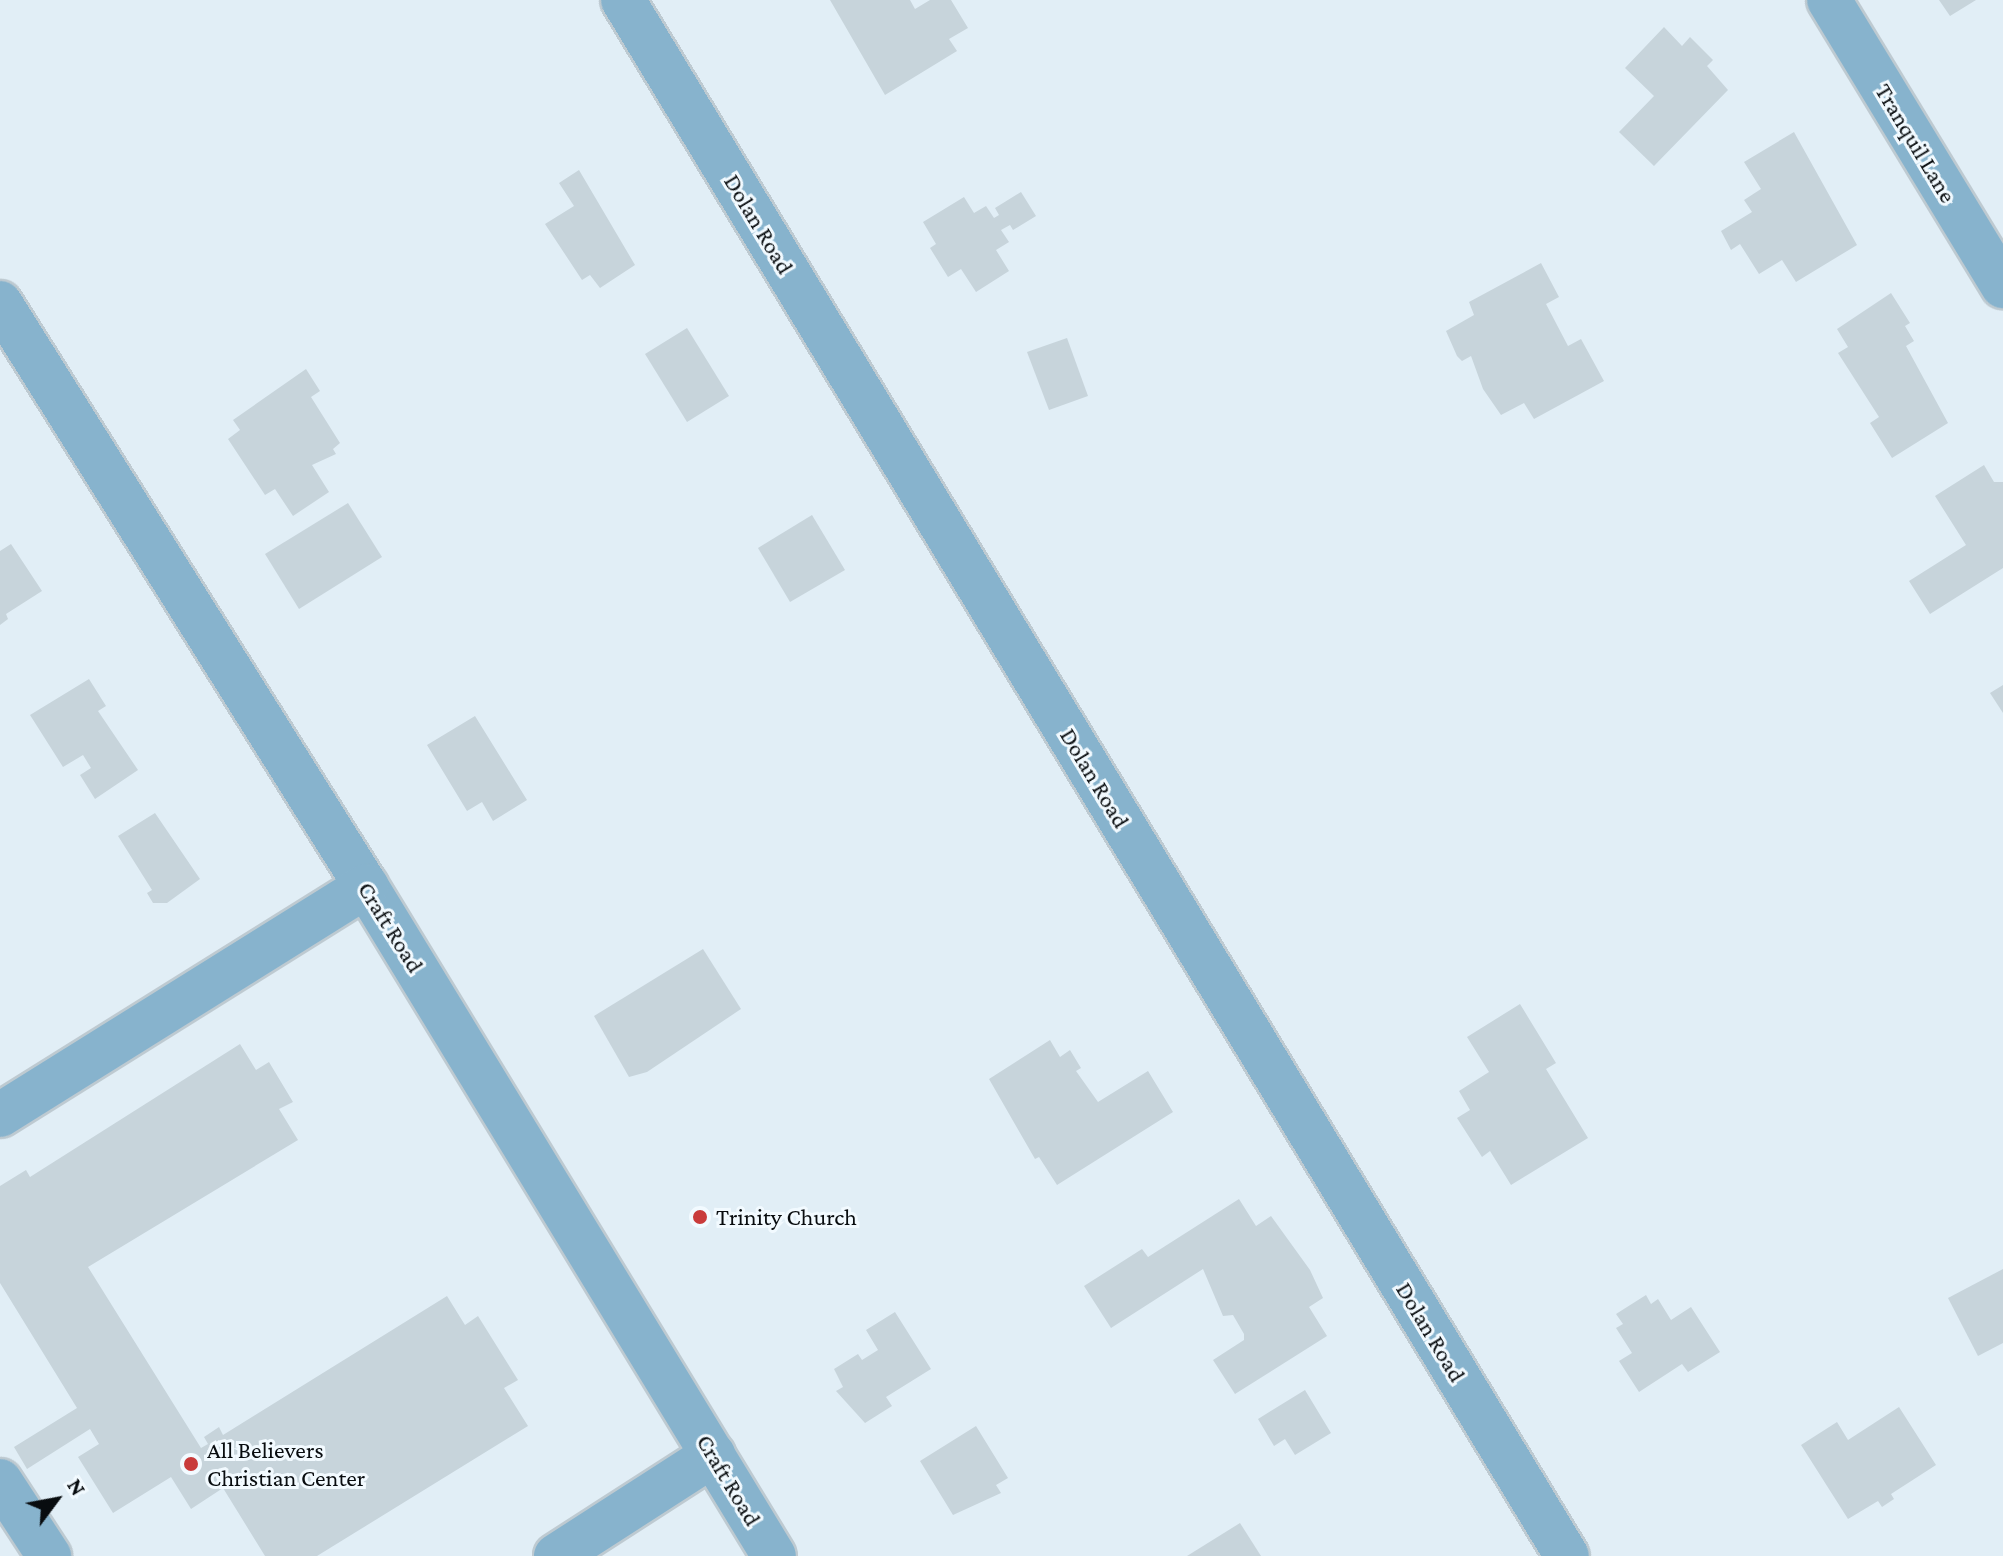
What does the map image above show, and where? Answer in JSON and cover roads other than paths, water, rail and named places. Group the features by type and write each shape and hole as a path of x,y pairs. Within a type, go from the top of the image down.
{"street":[{"name":"Dolan Road","path":"623,0 1567,1556"},
{"name":"Tranquil Lane","path":"1829,0 2003,286"},
{"name":"Craft Road","path":"0,303 366,886 774,1556"},
{"path":"0,1115 366,886"},
{"path":"556,1556 713,1455"},
{"path":"0,1481 49,1556"}],"place":[{"name":"Trinity Church","path":"700,1217"},
{"name":"All Believers Christian Center","path":"191,1464"}]}
